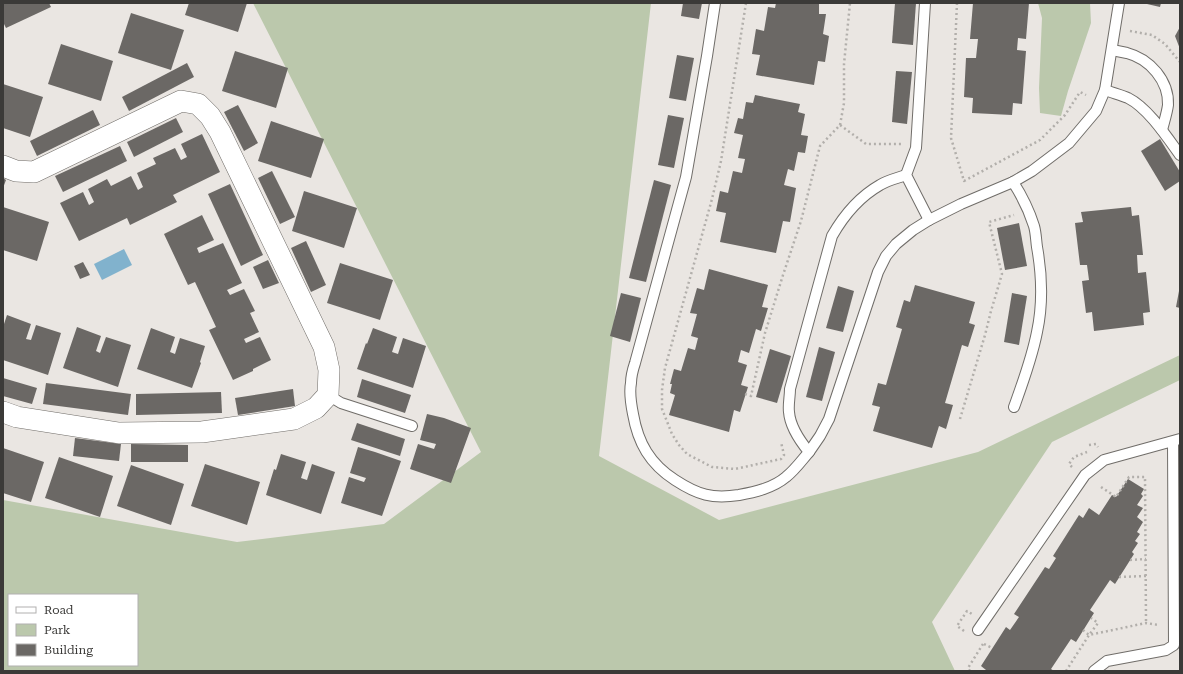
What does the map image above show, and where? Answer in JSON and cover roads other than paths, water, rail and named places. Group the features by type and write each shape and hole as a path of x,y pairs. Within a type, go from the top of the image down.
{"street":[{"path":"3,166 16,171 34,172 181,101 198,104 210,116 220,132 324,346 329,370 328,395 316,408 294,419 202,432 119,433 17,417 3,412"}],"lane":[{"path":"715,3 686,177 630,384 631,404 636,428 639,440 646,452 665,474 693,491 709,496 727,496 752,493 770,487 786,477 809,452 829,419 878,272 886,256 896,244 913,230 929,220 961,204 1013,182 1032,171 1069,142 1096,111 1105,90 1119,3"},
{"path":"925,3 915,147 906,175 929,220"},
{"path":"1112,50 1138,57 1150,65 1158,74 1166,88 1168,106 1162,130"},
{"path":"1105,90 1130,99 1162,130 1180,155"},
{"path":"809,452 800,441 789,413 790,389 832,236 840,221 854,204 881,184 906,175"},
{"path":"1013,182 1024,201 1034,227 1040,265 1041,287 1038,331 1029,364 1014,407"},
{"path":"328,395 341,403 412,426"},
{"path":"978,630 1085,475 1104,460 1176,440 1174,645 1166,650 1107,662 1094,671"}],"water":[{"path":"124,249 132,265 102,280 94,264"}]}
